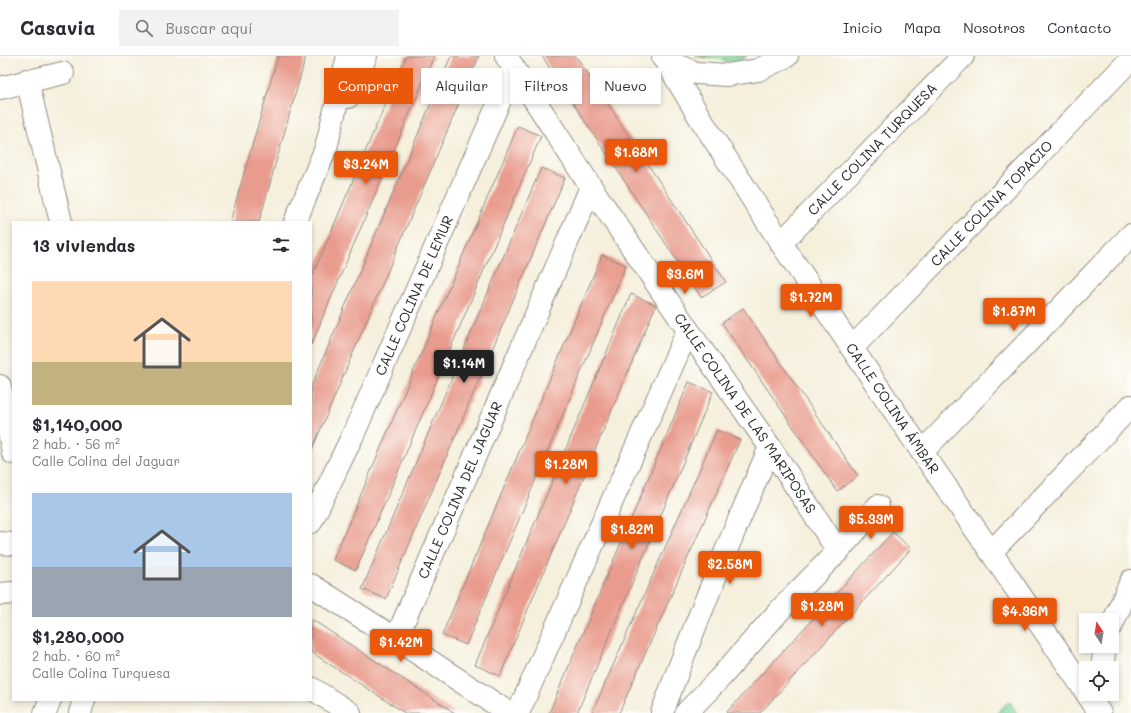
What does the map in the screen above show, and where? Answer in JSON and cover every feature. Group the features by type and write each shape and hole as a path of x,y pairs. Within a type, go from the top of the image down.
{"street":[{"path":"326,148 348,56"},
{"path":"295,221 366,56"},
{"path":"664,59 696,74 727,75 758,70 787,56"},
{"name":"CALLE COLINA TURQUESA","path":"781,243 963,56"},
{"name":"CALLE COLINA ÁMBAR","path":"664,59 700,118 781,243 1079,683"},
{"name":"CALLE COLINA TOPACIO","path":"852,348 1131,59"},
{"name":"CALLE COLINA DE LAS MARIPOSAS","path":"510,62 591,187 770,447 838,551"},
{"name":"CALLE COLINA DE LEMUR","path":"312,520 353,435 510,62"},
{"path":"0,88 63,72"},
{"path":"27,80 61,221"},
{"name":"CALLE COLINA DEL JAGUAR","path":"396,639 591,187"},
{"path":"922,452 1131,235"},
{"path":"518,713 688,330"},
{"path":"0,386 8,446"},
{"path":"991,552 1131,406"},
{"path":"662,713 701,610 770,447"},
{"path":"686,713 781,609 838,551 878,506"},
{"path":"0,543 12,544"},
{"path":"1117,613 1131,581"},
{"path":"312,586 509,713"},
{"path":"0,594 12,593"},
{"path":"312,689 350,713"},
{"path":"45,713 50,701"},
{"path":"80,713 84,701"},
{"name":"CALLE COLINA ÁMBAR","path":"1092,701 1100,713"},
{"path":"1102,701 1103,713"}],"green space":[{"path":"695,56 747,56 736,62"},
{"path":"1009,701 1017,713 997,713"}],"building":[{"path":"278,56 306,56 259,221 230,221"},
{"path":"406,56 434,56 429,68 421,68 421,87 312,343 312,277 386,104 413,104 413,68 401,68"},
{"path":"451,56 479,56 474,68 446,68"},
{"path":"542,56 576,56 590,77 590,104 608,104 726,282 701,297 574,104 582,104 582,68 550,68"},
{"path":"431,104 459,104 312,450 312,385"},
{"path":"518,126 541,136 356,570 333,560"},
{"path":"541,168 565,178 386,599 362,589"},
{"path":"602,255 626,265 466,645 442,635"},
{"path":"631,294 656,305 500,676 475,665"},
{"path":"743,308 858,476 837,491 722,323"},
{"path":"689,382 713,392 577,713 549,713"},
{"path":"717,430 740,440 619,713 592,713"},
{"path":"893,532 911,549 760,713 726,713"},
{"path":"312,620 455,713 405,713 312,653"}]}
